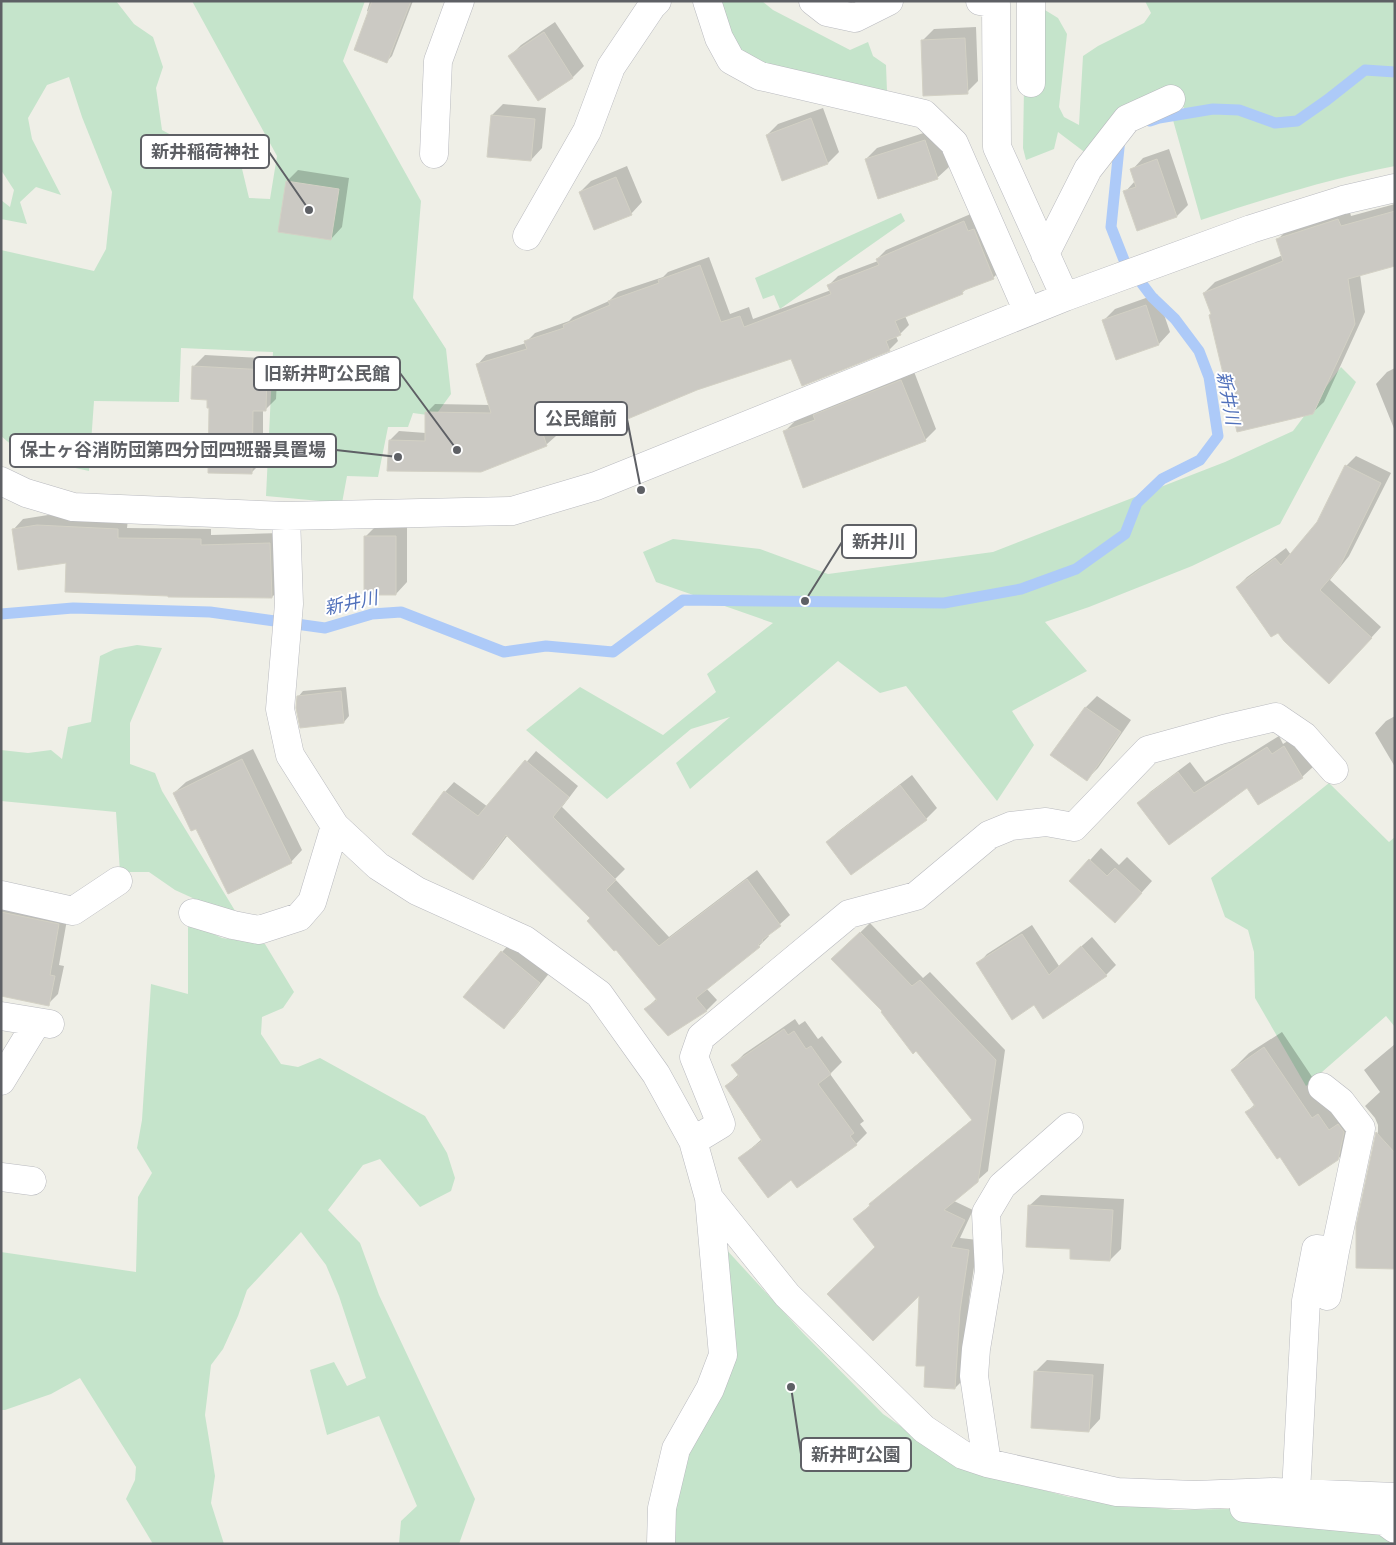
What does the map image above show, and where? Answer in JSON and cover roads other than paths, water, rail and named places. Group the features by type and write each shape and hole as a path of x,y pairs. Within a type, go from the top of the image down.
{"street":[{"path":"434,154 438,61 460,1"},
{"path":"527,236 588,131 611,67 657,1"},
{"path":"707,1 719,38 731,60 760,76 924,114 938,126 954,143 1028,312"},
{"path":"814,1 827,12 855,18 889,1"},
{"path":"980,1 996,4 997,147 1065,297"},
{"path":"1031,1 1031,82"},
{"path":"1045,254 1088,169 1127,119 1171,99"},
{"path":"1,482 26,494 72,507 286,516 512,511 596,486 1065,297 1251,230 1343,200 1395,188"},
{"path":"286,516 289,604 280,709 290,755 335,826 378,866 417,891 525,940 599,994 656,1074 693,1141 709,1198 723,1355 710,1389 676,1449 662,1508 661,1544"},
{"path":"693,1141 721,1124 694,1057 701,1037 849,914 916,896 990,835 1011,826 1046,822 1074,827 1148,750 1276,717 1304,736 1334,770"},
{"path":"193,913 233,925 260,930 299,917 312,902 335,826"},
{"path":"1,895 72,911 118,881"},
{"path":"1,1016 43,1023 1,1081"},
{"path":"1322,1087 1341,1102 1360,1128 1327,1296"},
{"path":"987,1463 974,1376 976,1349 989,1271 986,1213 1002,1186 1069,1126"},
{"path":"1,1177 32,1181"},
{"path":"709,1198 787,1295 924,1430 963,1455 987,1463 1117,1492 1195,1495 1296,1492 1395,1497"},
{"path":"1296,1492 1306,1301 1316,1250 1335,1250"},
{"path":"1195,1495 1220,1505 1384,1521 1395,1528"}],"waterway":[{"name":"新井川","path":"1150,121 1213,109 1239,110 1275,123 1297,121 1365,70 1395,72"},
{"name":"新井川","path":"1,614 73,608 210,612 325,628 372,614 401,612 504,652 546,646 613,652 683,600 944,603 1021,589 1076,569 1125,534 1137,503 1162,479 1200,460 1218,436 1209,377 1199,351 1175,319 1152,297 1124,260 1111,227 1120,138"}],"place":[{"name":"新井稲荷神社","path":"309,210"},
{"name":"旧新井町公民館","path":"457,450"},
{"name":"保士ヶ谷消防団第四分団四班器具置場","path":"398,457"},
{"name":"公民館前","path":"641,490"},
{"name":"新井川","path":"805,601"},
{"name":"新井町公園","path":"791,1387"}]}
